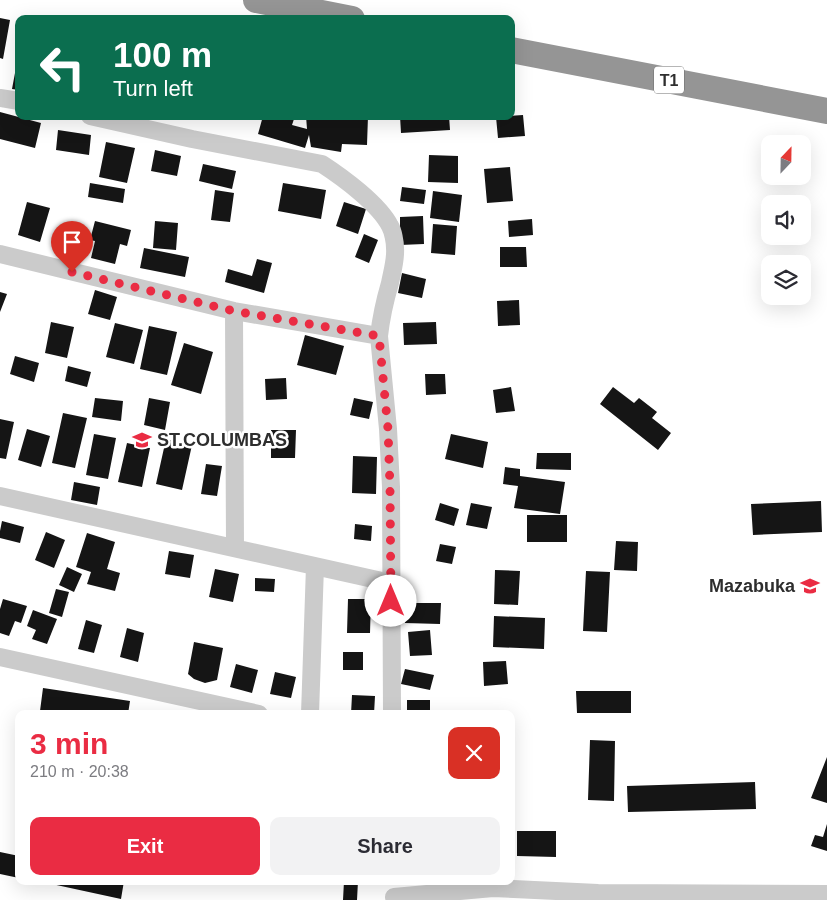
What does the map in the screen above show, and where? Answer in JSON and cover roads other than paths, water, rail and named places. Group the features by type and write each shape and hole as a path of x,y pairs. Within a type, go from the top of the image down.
{"highway":[{"path":"256,0 332,15"},
{"name":"T1","path":"515,51 827,111"}],"street":[{"path":"0,98 15,100"},
{"path":"108,120 192,139 322,164 356,189 379,210 391,226 395,248 394,266 380,323 379,336 388,429 392,710"},
{"path":"0,254 234,311 379,336"},
{"path":"234,311 235,548"},
{"path":"0,496 391,583"},
{"path":"310,710 316,566"},
{"path":"0,657 241,710"},
{"path":"394,893 493,888 539,896 598,893 698,897 827,894"}],"place":[{"name":"ST.COLUMBAS","path":"142,440"},
{"name":"Mazabuka","path":"810,586"}]}
